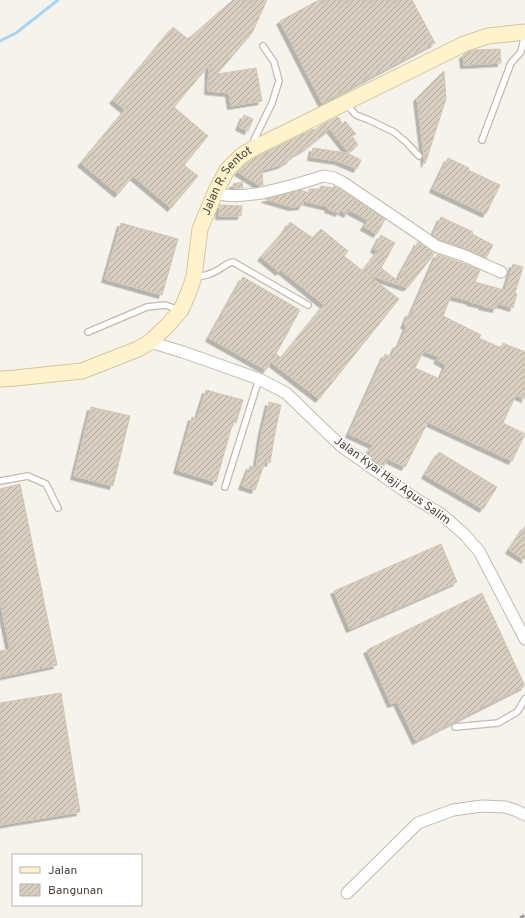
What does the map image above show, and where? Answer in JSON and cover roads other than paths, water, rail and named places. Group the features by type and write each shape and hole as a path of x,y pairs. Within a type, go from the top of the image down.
{"street":[{"name":"Jalan R. Sentot","path":"0,379 82,371 138,349 150,342 181,310 194,277 200,229 216,191 227,170 241,156 254,148 464,44 488,36 525,32"},
{"path":"216,191 224,195 260,193 324,176 334,178 352,188 436,246 465,256 501,272"},
{"name":"Jalan Kyai Haji Agus Salim","path":"150,342 259,379 286,393 340,446 413,497 441,514 464,534 479,551 525,639"},
{"path":"346,893 418,823 453,810 482,806 505,807 525,815"}],"lane":[{"path":"482,140 512,63 521,52 525,32"},
{"path":"254,148 254,140 272,103 279,81 274,62 263,46"},
{"path":"345,103 356,115 394,132 419,156"},
{"path":"194,277 207,276 228,263 233,262 308,305"},
{"path":"88,332 148,307 165,305 181,310"},
{"path":"225,487 259,379"},
{"path":"0,481 28,476 46,484 58,508"},
{"path":"455,727 498,723 517,712 525,699"}],"waterway":[{"path":"0,41 16,33 58,0"}],"railway":[{"path":"520,918 525,915"}]}
